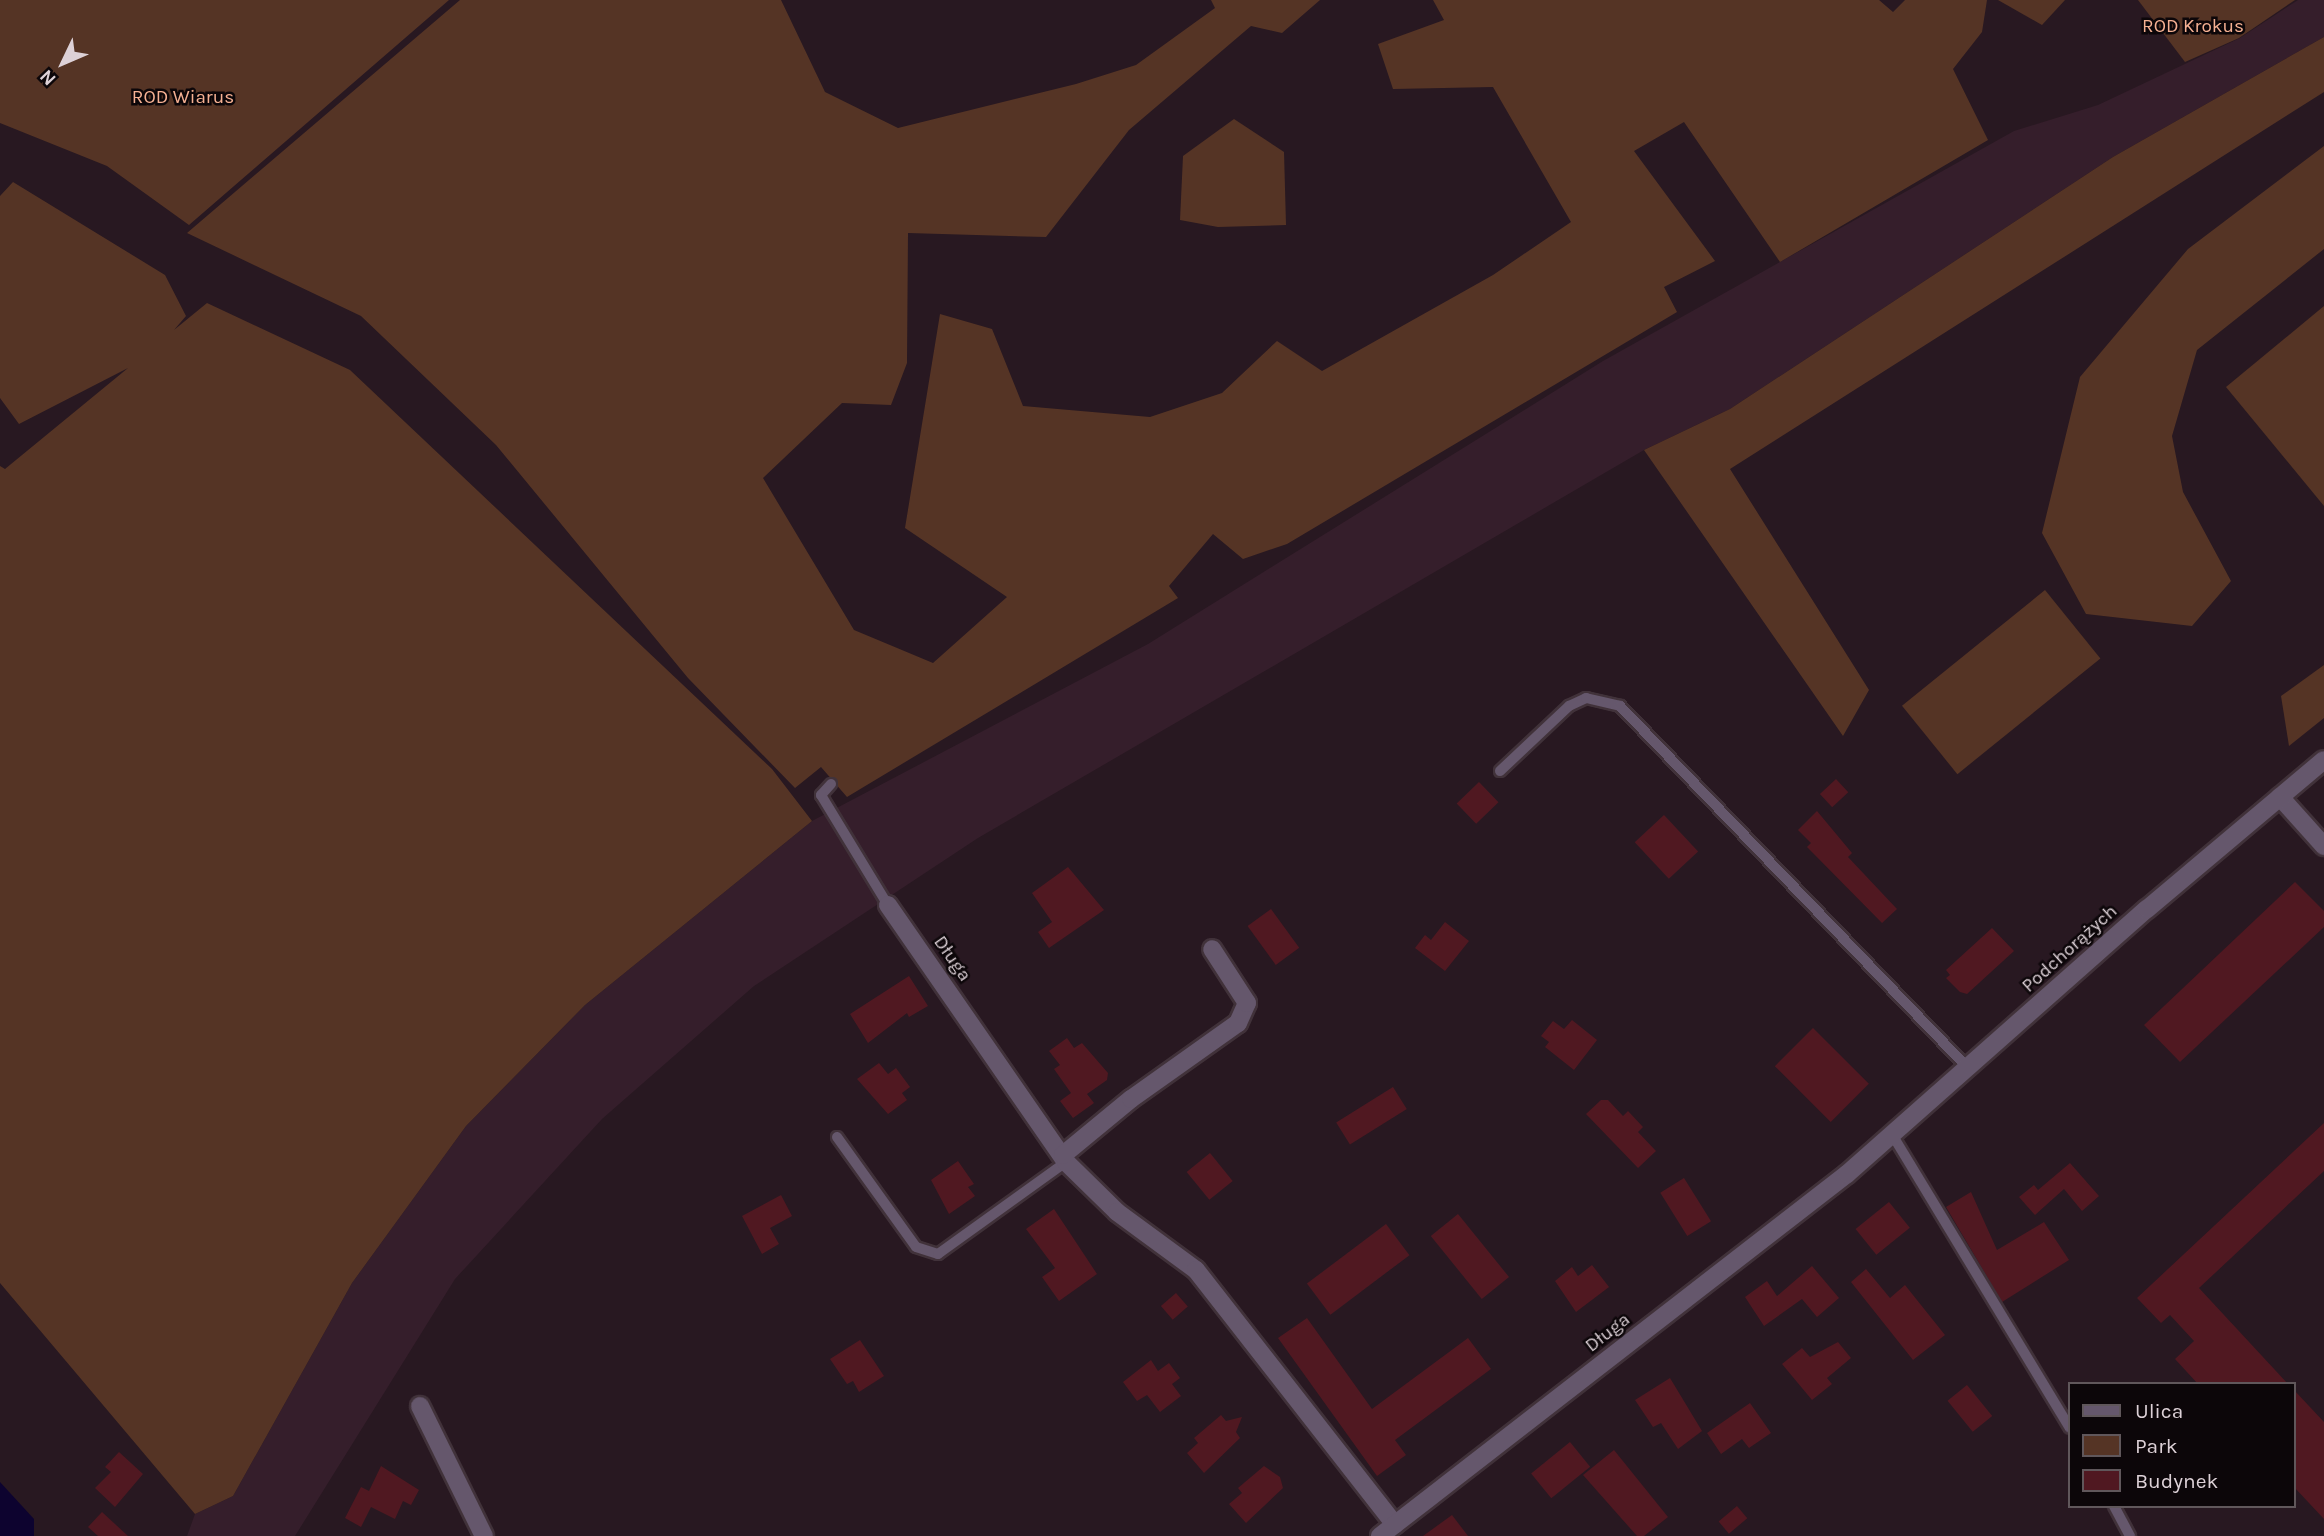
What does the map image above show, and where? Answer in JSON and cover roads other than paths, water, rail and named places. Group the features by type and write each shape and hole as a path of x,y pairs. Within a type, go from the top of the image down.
{"street":[{"name":"Podchorążych","path":"1847,1174 2147,909 2324,760"},
{"path":"2280,797 2324,846"},
{"name":"Długa","path":"888,905 1065,1159 1117,1212 1196,1270 1395,1525"},
{"path":"1065,1159 1131,1099 1238,1023 1247,1003 1212,949"},
{"name":"Długa","path":"1380,1536 1847,1174"},
{"path":"420,1406 484,1536"}],"lane":[{"path":"1500,771 1569,706 1586,698 1620,706 1969,1069"},
{"name":"Długa","path":"831,784 821,795 888,905"},
{"path":"1893,1136 2068,1426"},
{"path":"837,1137 916,1247 939,1254 1065,1159"},
{"path":"2115,1508 2130,1536"}],"park label":[{"name":"ROD Krokus","path":"2193,27"},
{"name":"ROD Wiarus","path":"183,98"}]}
